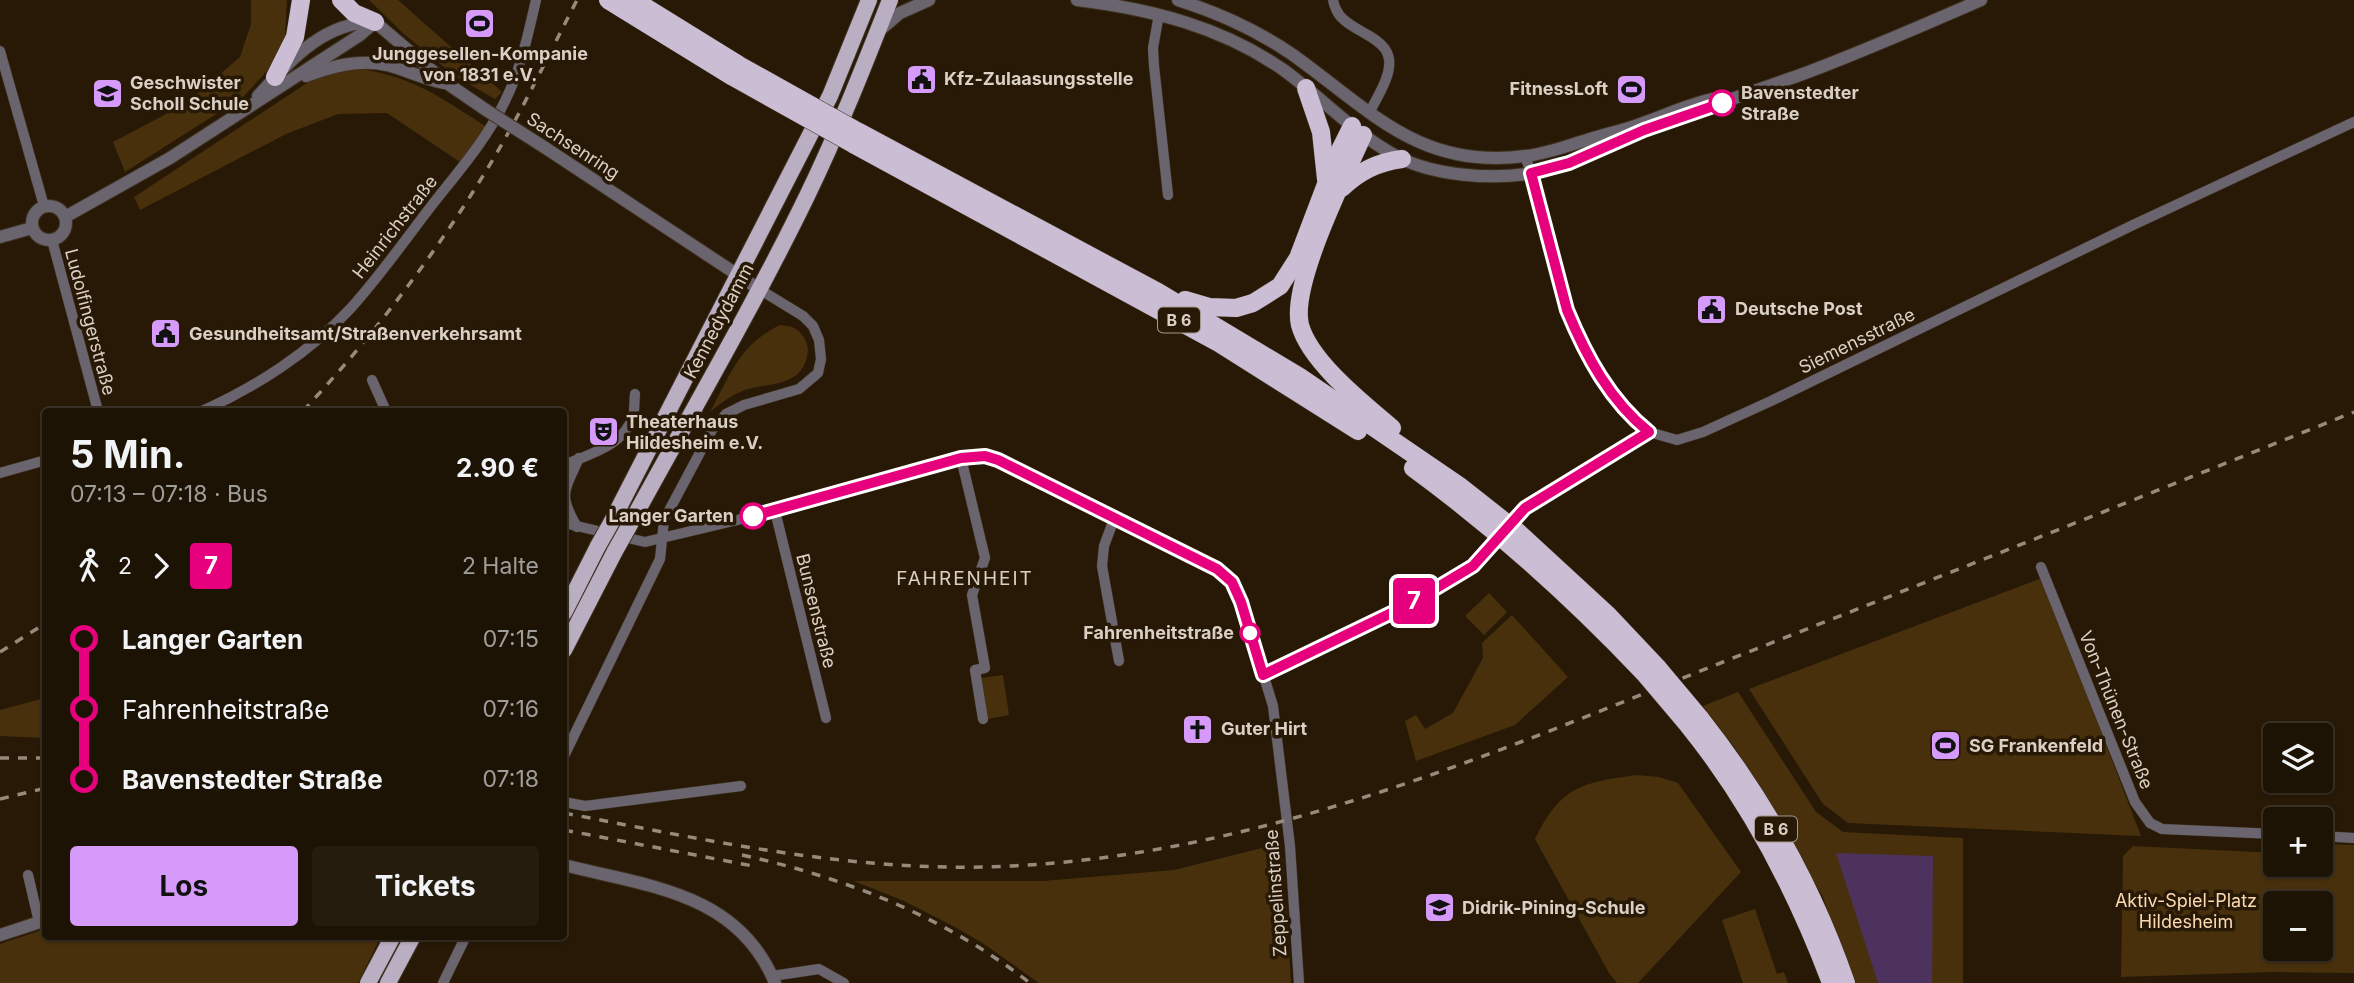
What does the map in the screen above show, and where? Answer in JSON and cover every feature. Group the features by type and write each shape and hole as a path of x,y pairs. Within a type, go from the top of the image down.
{"highway":[{"path":"280,80 295,37 301,0"},
{"path":"341,0 354,13 375,23"},
{"path":"358,0 375,23"},
{"name":"B 6","path":"608,0 733,77 1158,292 1300,377 1461,487 1492,520"},
{"name":"B 6","path":"634,0 856,138 1217,342 1492,520 1514,538 1596,623 1651,671 1740,771 1780,836 1816,907 1846,983"},
{"path":"1306,88 1321,132 1332,188 1303,279 1299,309 1300,324 1305,337 1348,390 1461,487"},
{"path":"1158,292 1222,309 1253,303 1269,295 1280,286 1298,258 1357,130"},
{"path":"1332,188 1380,163 1402,159"},
{"name":"B 6","path":"1694,721 1768,842 1803,913 1831,983"}],"main road":[{"name":"Kennedydamm","path":"567,607 830,96 870,0"},
{"name":"Kennedydamm","path":"567,644 807,196 890,0"},
{"path":"368,983 391,940"},
{"path":"388,983 411,940"}],"street":[{"name":"Heinrichstraße","path":"208,408 246,390 326,332 392,258 463,166 504,103 517,73 536,0"},
{"path":"877,32 901,13 929,0"},
{"path":"1077,0 1119,5 1159,14 1210,30 1247,48 1306,88 1357,130 1402,159 1443,172 1495,177 1531,173 1569,163 1644,130 1877,45 1981,0"},
{"path":"1178,0 1217,13 1255,31 1399,133 1450,153 1488,158 1525,156 1642,123 1695,102 1750,92"},
{"path":"1332,0 1342,19 1381,42 1388,55 1386,79 1357,130"},
{"path":"1159,14 1153,48 1168,195"},
{"path":"280,80 302,51 330,33 347,25 375,23"},
{"path":"65,217 170,158 248,107 280,80 375,23"},
{"name":"Sachsenring","path":"375,23 448,84 759,289"},
{"path":"0,51 44,206"},
{"path":"280,80 343,64 369,63 448,84"},
{"name":"Siemensstraße","path":"1525,156 1567,310 1606,386 1629,416 1649,432 1677,440 1703,432 1771,401 2133,225 2354,122"},
{"path":"44,206 59,208 65,217 64,231 52,240 42,239 32,228 32,217 44,206"},
{"path":"0,237 32,228"},
{"name":"Ludolfingerstraße","path":"52,240 97,408"},
{"path":"567,750 660,559 664,520 712,430 726,414 744,405 799,389 818,373 821,359 819,340 813,326 803,316 759,289"},
{"path":"372,380 385,408"},
{"path":"567,464 614,442 621,436 633,416 635,394"},
{"path":"567,524 645,542 775,511 961,458 985,456 1217,569 1232,582 1241,602 1263,675 1367,624"},
{"path":"567,484 579,458"},
{"path":"961,458 985,558 972,595 985,668 975,670 984,719"},
{"path":"0,473 42,461"},
{"path":"567,510 577,527"},
{"name":"Bunsenstraße","path":"775,511 826,718"},
{"path":"1114,519 1104,547 1102,566 1119,661"},
{"name":"Von-Thünen-Straße","path":"2041,567 2135,802 2150,823 2162,829 2263,833"},
{"name":"Zeppelinstraße","path":"1263,675 1273,706 1285,801 1299,983"},
{"path":"567,803 585,806 741,786"},
{"path":"2333,837 2354,838"},
{"path":"567,866 675,892 704,905 741,932 774,980 819,969 844,983"},
{"path":"0,935 42,921 28,875"},
{"path":"443,983 464,940"}],"green space":[{"path":"251,0 287,0 285,38 268,70 243,97 125,172 113,142 185,104 240,57 251,24"},
{"path":"369,0 398,0 502,92 495,99 455,76 404,34"},
{"path":"361,69 414,84 490,129 466,166 387,113 338,114 286,134 140,210 134,197 313,79 332,72"},
{"path":"780,325 798,331 807,344 807,357 798,373 784,382 743,391 710,412 745,351"},
{"name":"SG Frankenfeld","path":"2042,578 2141,836 1848,823 1823,804 1749,689"},
{"path":"1489,593 1507,612 1484,635 1465,616"},
{"path":"1512,615 1568,677 1515,725 1416,761 1405,721 1416,715 1425,729 1453,713 1483,658 1482,643"},
{"path":"1003,675 1009,715 988,719 981,678"},
{"path":"1738,692 1816,812 1843,832 1963,838 1963,983 1850,983 1823,897 1735,748 1703,706"},
{"path":"42,699 42,738 0,736 0,710"},
{"path":"1636,775 1659,777 1678,783 1741,872 1638,983 1617,983 1535,839 1554,808 1575,790 1601,781"},
{"path":"1282,843 1291,983 1039,983 955,927 904,901 854,881 1043,881 1174,870"},
{"name":"Aktiv-Spiel-Platz Hildesheim","path":"2333,844 2354,845 2354,973 2273,972 2121,977 2123,856 2133,846 2263,852 2263,877 2333,877"},
{"path":"1755,909 1777,974 1784,972 1788,983 1743,983 1722,920"},
{"path":"42,930 42,940 379,940 358,983 0,983 0,944"}],"shaded area":[{"path":"1836,853 1933,856 1932,983 1878,983"}],"railway":[{"path":"306,408 382,320 430,256 474,190 506,137 577,0"},
{"path":"567,814 786,853 898,865 1011,866 1104,858 1196,842 1375,794 1550,731 2354,412"},
{"path":"0,652 42,626"},
{"path":"0,758 42,758"},
{"path":"0,799 42,789"},
{"path":"567,831 753,866"},
{"path":"742,855 819,875 894,903 964,938 1030,983"}],"bus line":[{"name":"7","path":"753,516 961,458 985,456 998,460 1217,569 1232,582 1241,602 1263,675 1408,605 1473,566 1525,508 1649,432 1629,416 1606,386 1574,326 1567,310 1531,173 1569,163 1644,130 1722,103"}],"place":[{"name":"Junggesellen-Kompanie von 1831 e.V.","path":"480,24"},
{"name":"Kfz-Zulaasungsstelle","path":"921,79"},
{"name":"FitnessLoft","path":"1631,89"},
{"name":"Geschwister Scholl Schule","path":"107,93"},
{"name":"Bavenstedter Straße","path":"1722,103"},
{"name":"Deutsche Post","path":"1712,309"},
{"name":"Gesundheitsamt/Straßenverkehrsamt","path":"166,334"},
{"name":"Theaterhaus Hildesheim e.V.","path":"603,432"},
{"name":"Langer Garten","path":"753,516"},
{"name":"Fahrenheitstraße","path":"1250,633"},
{"name":"Guter Hirt","path":"1198,729"},
{"name":"SG Frankenfeld","path":"1946,746"},
{"name":"Didrik-Pining-Schule","path":"1439,908"}],"district":[{"name":"FAHRENHEIT","path":"965,578"}]}
